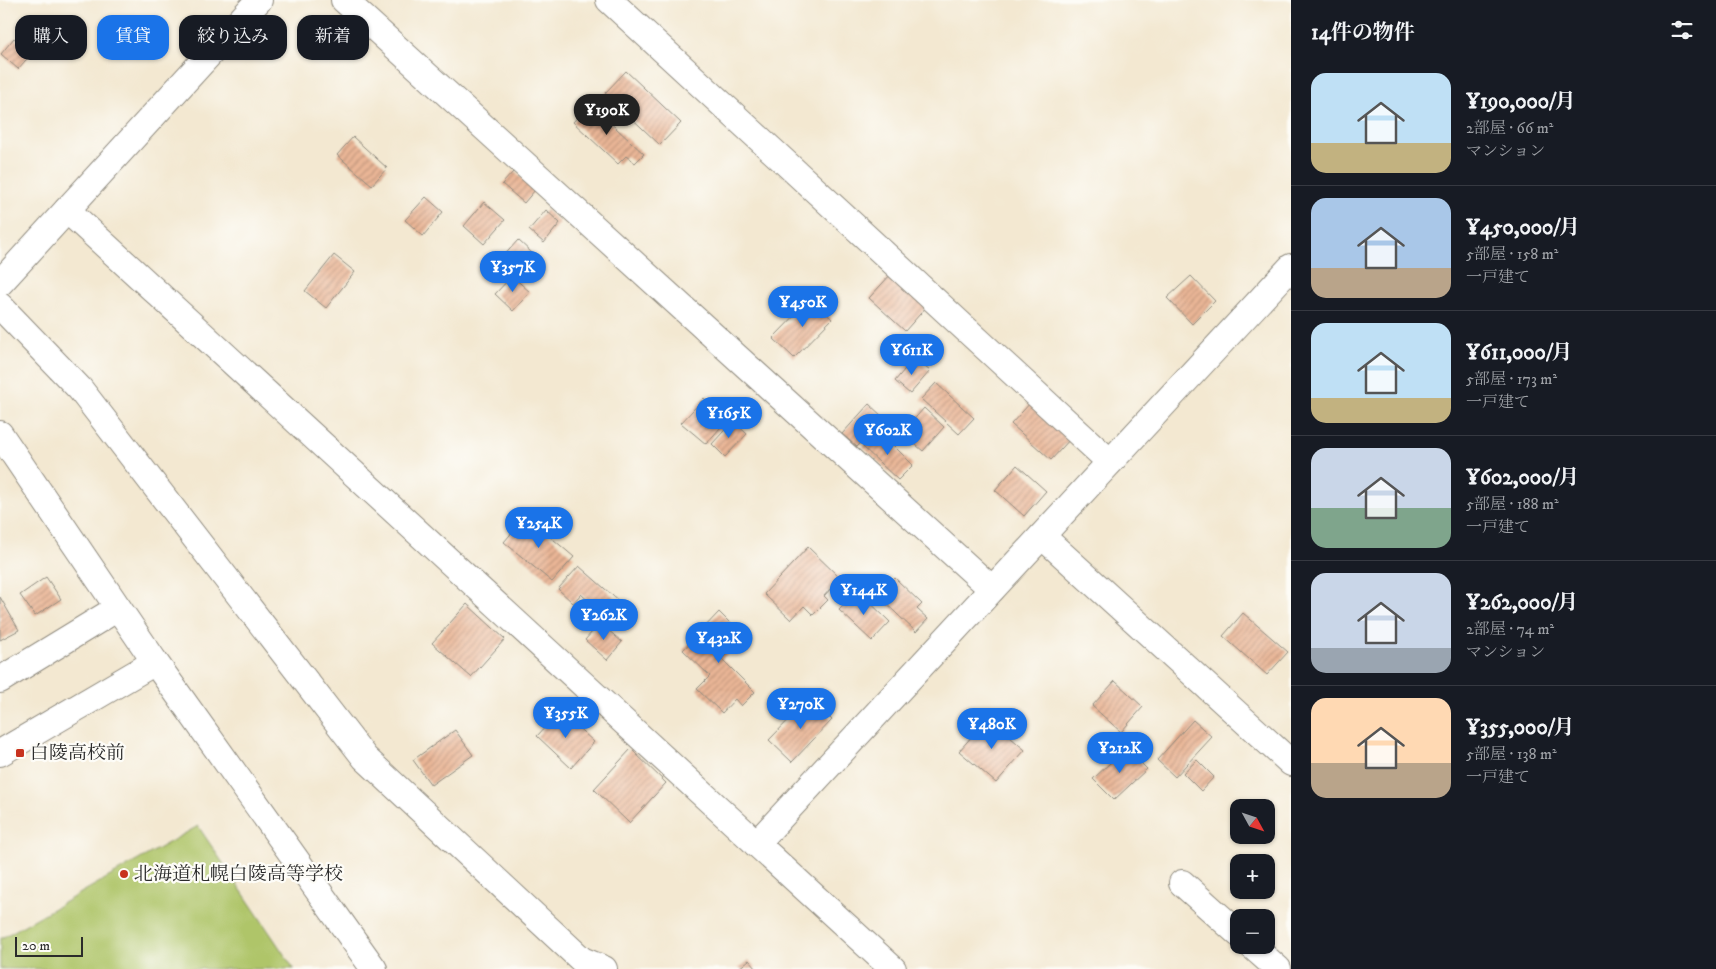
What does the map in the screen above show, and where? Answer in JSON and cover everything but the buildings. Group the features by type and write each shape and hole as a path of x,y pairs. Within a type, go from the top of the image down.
{"street":[{"path":"0,283 259,0"},
{"path":"344,0 992,589"},
{"path":"610,0 1110,462"},
{"path":"67,210 893,969"},
{"path":"756,844 1291,267"},
{"path":"0,306 80,389 365,758 582,960 604,969"},
{"path":"0,434 155,662 374,969"},
{"path":"1042,536 1291,763"},
{"path":"0,680 118,608"},
{"path":"0,753 155,662"},
{"path":"1182,883 1230,926"},
{"path":"1261,954 1278,969 1291,956"}],"green space":[{"path":"198,826 294,969 0,969 0,939"}],"place":[{"name":"白陵高校前","path":"20,753"},
{"name":"北海道札幌白陵高等学校","path":"124,874"}]}
